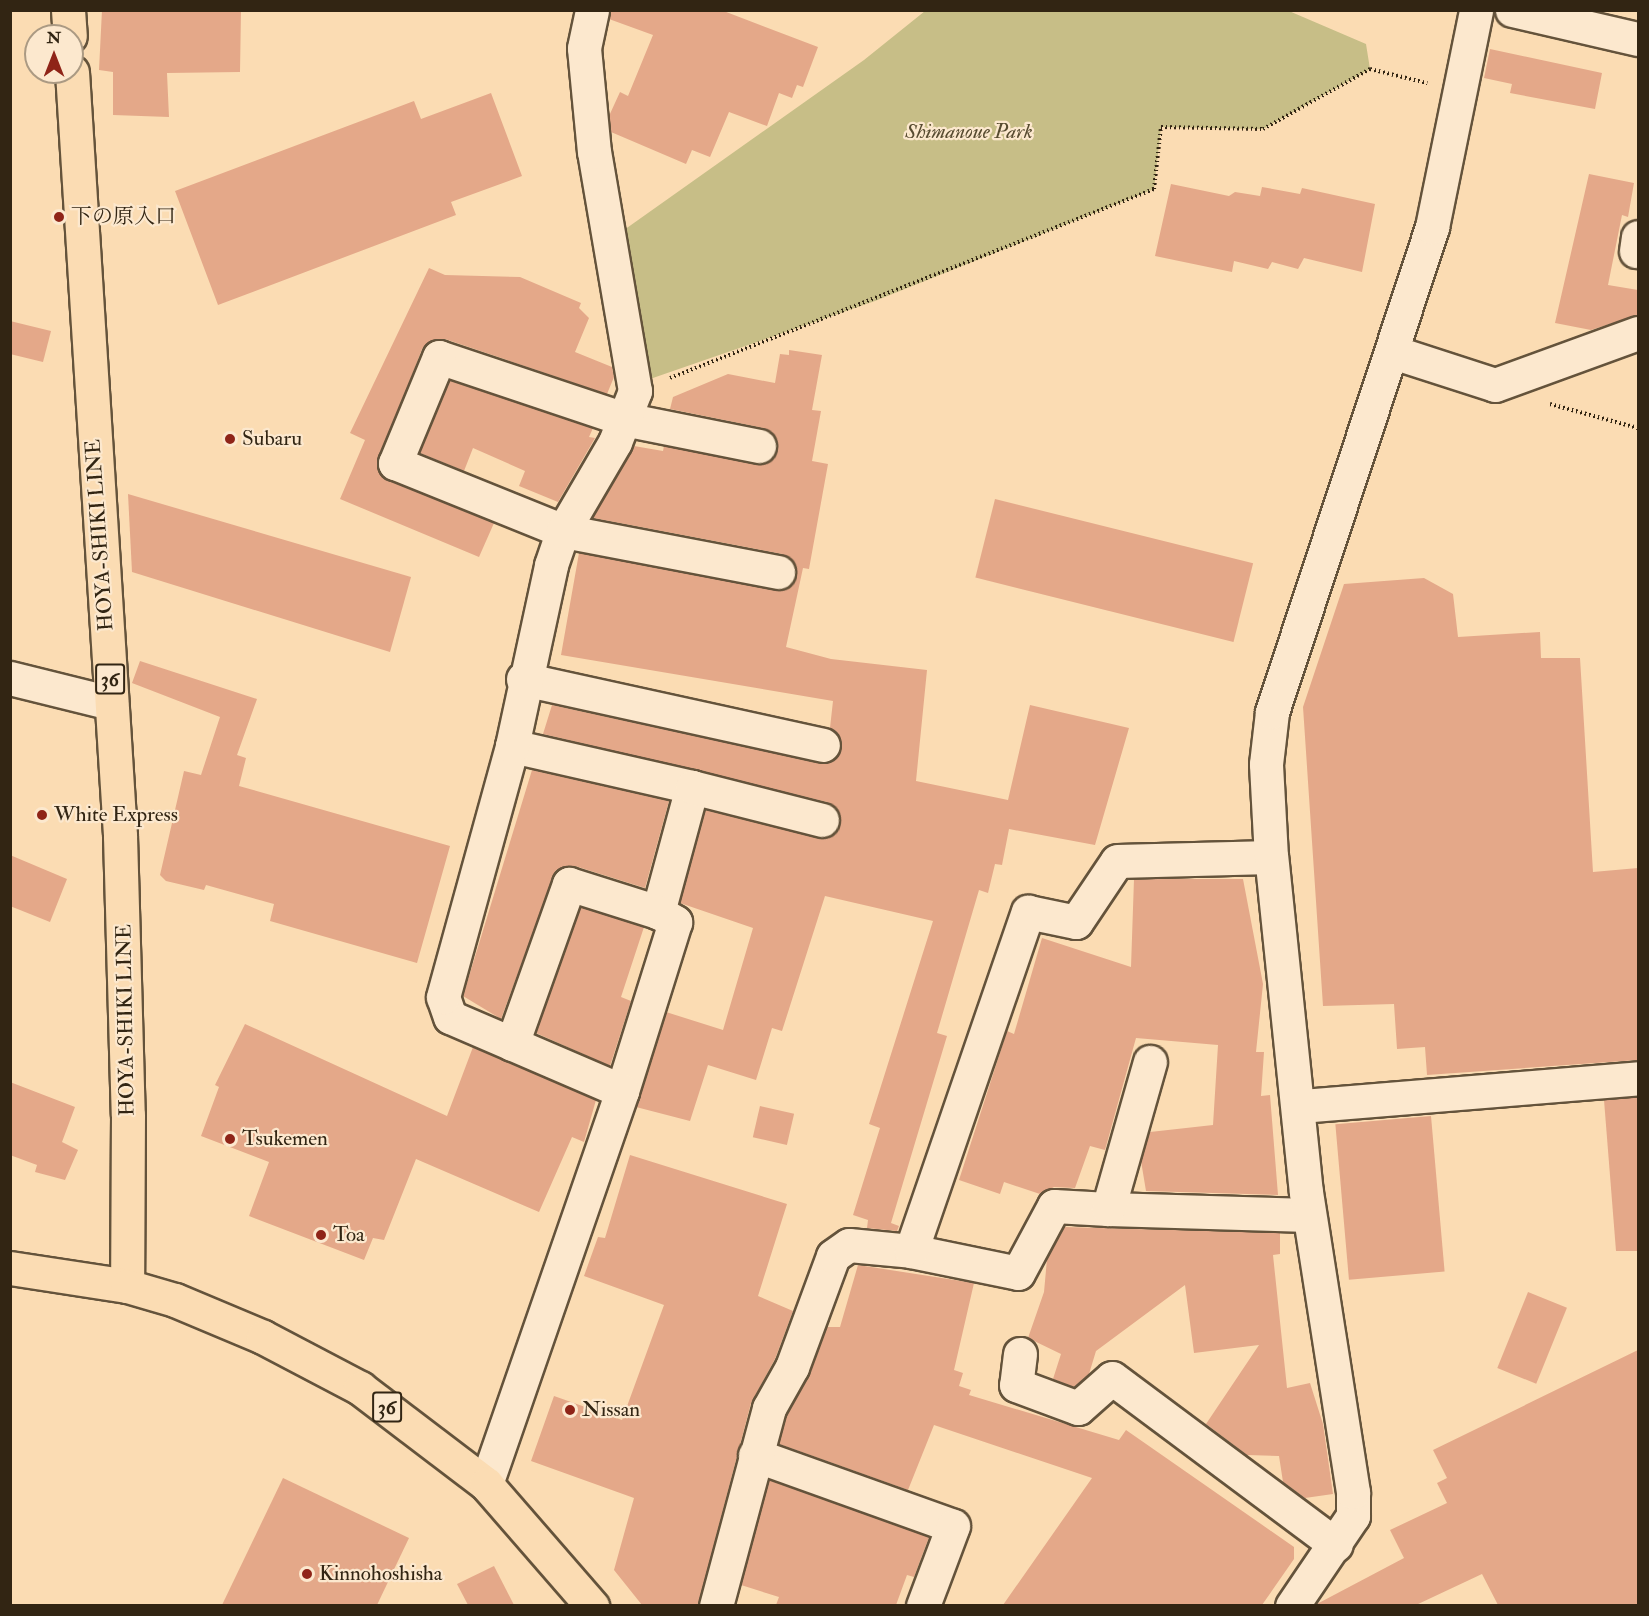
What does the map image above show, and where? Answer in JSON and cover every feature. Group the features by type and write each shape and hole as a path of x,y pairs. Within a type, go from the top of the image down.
{"main road":[{"name":"HOYA-SHIKI LINE","path":"73,84 125,966 127,1286"},
{"path":"10,1268 127,1286"},
{"name":"36","path":"127,1286 175,1300 315,1362 398,1414 486,1484 592,1605"}],"street":[{"path":"592,10 584,48 594,152 629,405 563,531 523,679 512,746 443,997 450,1017 622,1091"},
{"path":"1292,1605 1336,1545 1353,1516 1353,1492 1309,1215 1300,1106 1271,857 1266,764 1272,712 1393,352 1432,227 1462,92 1476,10"},
{"path":"1512,10 1638,39"},
{"path":"1393,352 1495,384 1638,333"},
{"path":"759,447 629,405 439,357 395,463 563,531 778,572"},
{"path":"10,678 111,703"},
{"path":"523,679 823,745"},
{"path":"512,746 692,787 822,820"},
{"path":"658,912 692,787"},
{"path":"911,1251 1028,912 1076,922 1117,861 1271,857"},
{"path":"486,1484 622,1091 675,922 658,912 569,884 512,1044"},
{"path":"1108,1209 1150,1062"},
{"path":"1300,1106 1638,1078"},
{"path":"716,1605 755,1455 770,1408 792,1367 833,1256 849,1245 911,1251 1018,1273 1054,1206 1309,1215"},
{"path":"1020,1354 1016,1385 1078,1408 1112,1378 1336,1545"},
{"path":"755,1455 953,1526 923,1605"}],"path":[{"path":"629,405 1154,189 1161,127 1263,129 1370,69 1462,92"},
{"path":"1547,403 1638,428"}],"green space":[{"name":"Shimanoue Park","path":"925,11 1289,11 1366,44 1370,69 1263,129 1161,127 1154,189 875,301 650,379 624,230 864,60"}],"building":[{"path":"102,10 241,10 240,72 167,73 169,117 113,115 113,72 99,70"},
{"path":"610,10 721,10 818,47 803,87 797,85 792,98 779,93 767,126 729,112 710,157 692,150 686,164 611,132 609,116 620,92 628,96 653,35 609,19"},
{"path":"1490,49 1602,73 1595,109 1510,93 1512,84 1484,78"},
{"path":"491,93 522,176 451,202 456,215 218,305 175,191 414,101 421,119"},
{"path":"1589,174 1634,183 1628,217 1622,215 1608,285 1638,290 1638,315 1591,330 1555,323"},
{"path":"1171,184 1229,196 1235,192 1260,196 1262,187 1300,194 1302,188 1375,204 1362,272 1304,258 1298,269 1272,262 1268,269 1234,261 1232,272 1155,256"},
{"path":"429,268 445,275 520,277 581,303 579,308 589,318 575,352 612,367 614,377 607,394 445,339 435,339 422,349 377,466 388,480 494,523 479,557 340,499 365,440 350,433"},
{"path":"10,321 51,331 43,362 10,354"},
{"path":"789,350 822,355 812,410 821,411 812,461 828,464 809,569 803,568 786,647 831,659 927,670 916,781 1008,800 1030,705 1129,728 1095,845 1009,829 1002,865 995,864 988,893 979,890 937,1033 947,1036 891,1223 899,1226 897,1231 867,1228 868,1220 853,1215 880,1128 869,1124 933,921 825,896 782,1031 772,1028 756,1080 708,1065 690,1121 636,1107 666,1012 723,1030 753,928 680,903 705,810 818,838 835,833 840,815 827,802 543,734 552,705 819,763 837,757 841,740 830,728 833,701 561,655 579,553 774,590 793,584 795,565 782,554 593,518 634,446 663,451 664,446 755,464 773,459 777,441 763,428 670,409 673,397 728,374 775,383 780,354 789,355"},
{"path":"450,380 593,428 589,437 595,438 558,502 519,486 525,471 473,448 464,471 420,453"},
{"path":"128,494 411,577 390,652 132,572"},
{"path":"995,499 1253,563 1234,642 975,578"},
{"path":"1424,578 1453,594 1458,637 1540,632 1541,658 1580,658 1593,872 1638,868 1638,1060 1427,1075 1425,1047 1397,1049 1394,1004 1323,1006 1303,707 1344,584"},
{"path":"140,661 257,699 237,755 246,758 239,786 450,846 417,963 270,921 274,904 206,885 204,890 166,881 160,875 184,771 201,775 220,717 132,683"},
{"path":"532,770 669,801 645,888 575,866 556,870 501,1019 463,996"},
{"path":"10,855 67,879 50,922 10,906"},
{"path":"1134,879 1243,879 1263,984 1256,1052 1264,1052 1261,1096 1270,1095 1278,1195 1146,1191 1141,1161 1150,1132 1213,1125 1218,1045 1136,1038 1105,1150 1090,1146 1075,1188 1054,1187 1040,1194 1004,1182 1000,1194 959,1180 1007,1031 1014,1034 1042,938 1131,967"},
{"path":"581,907 644,927 621,997 631,1001 610,1066 536,1033"},
{"path":"245,1024 447,1116 473,1047 596,1100 584,1142 572,1137 539,1212 416,1159 384,1240 373,1238 364,1260 249,1216 269,1162 201,1136 219,1087 215,1085"},
{"path":"10,1082 75,1107 62,1142 78,1150 65,1180 35,1172 37,1165 10,1155"},
{"path":"1638,1097 1638,1251 1616,1251 1604,1100"},
{"path":"760,1106 794,1114 787,1145 753,1137"},
{"path":"1431,1116 1445,1271 1349,1280 1335,1124"},
{"path":"630,1155 787,1204 758,1296 793,1311 775,1359 751,1403 698,1605 642,1605 614,1570 634,1498 531,1461 554,1396 622,1420 664,1305 584,1276 598,1237 605,1238"},
{"path":"1064,1227 1280,1233 1280,1254 1273,1255 1287,1388 1310,1383 1323,1424 1333,1494 1305,1498 1283,1482 1279,1456 1247,1455 1206,1424 1259,1345 1194,1353 1185,1285 1096,1351 1089,1374 1074,1387 1053,1379 1061,1354 1028,1338 1044,1292 1047,1259"},
{"path":"858,1265 974,1283 954,1370 963,1373 959,1386 971,1390 969,1395 1119,1440 1126,1430 1294,1547 1294,1559 1262,1605 1003,1605 1092,1478 934,1425 908,1490 779,1444 787,1415 810,1374 827,1327 840,1327"},
{"path":"1528,1292 1567,1308 1536,1384 1497,1368"},
{"path":"1638,1350 1638,1605 1498,1605 1482,1574 1416,1605 1315,1605 1404,1558 1390,1530 1447,1503 1437,1483 1447,1478 1433,1450"},
{"path":"283,1478 409,1538 377,1605 222,1605"},
{"path":"769,1480 929,1537 914,1577 907,1575 896,1605 776,1605 779,1597 741,1585"},
{"path":"494,1566 514,1605 468,1605 457,1584"}],"place":[{"name":"下の原入口","path":"59,217"},
{"name":"Subaru","path":"230,439"},
{"name":"White Express","path":"42,815"},
{"name":"Tsukemen","path":"230,1139"},
{"name":"Toa","path":"321,1235"},
{"name":"Nissan","path":"570,1410"},
{"name":"Kinnohoshisha","path":"307,1574"}]}
